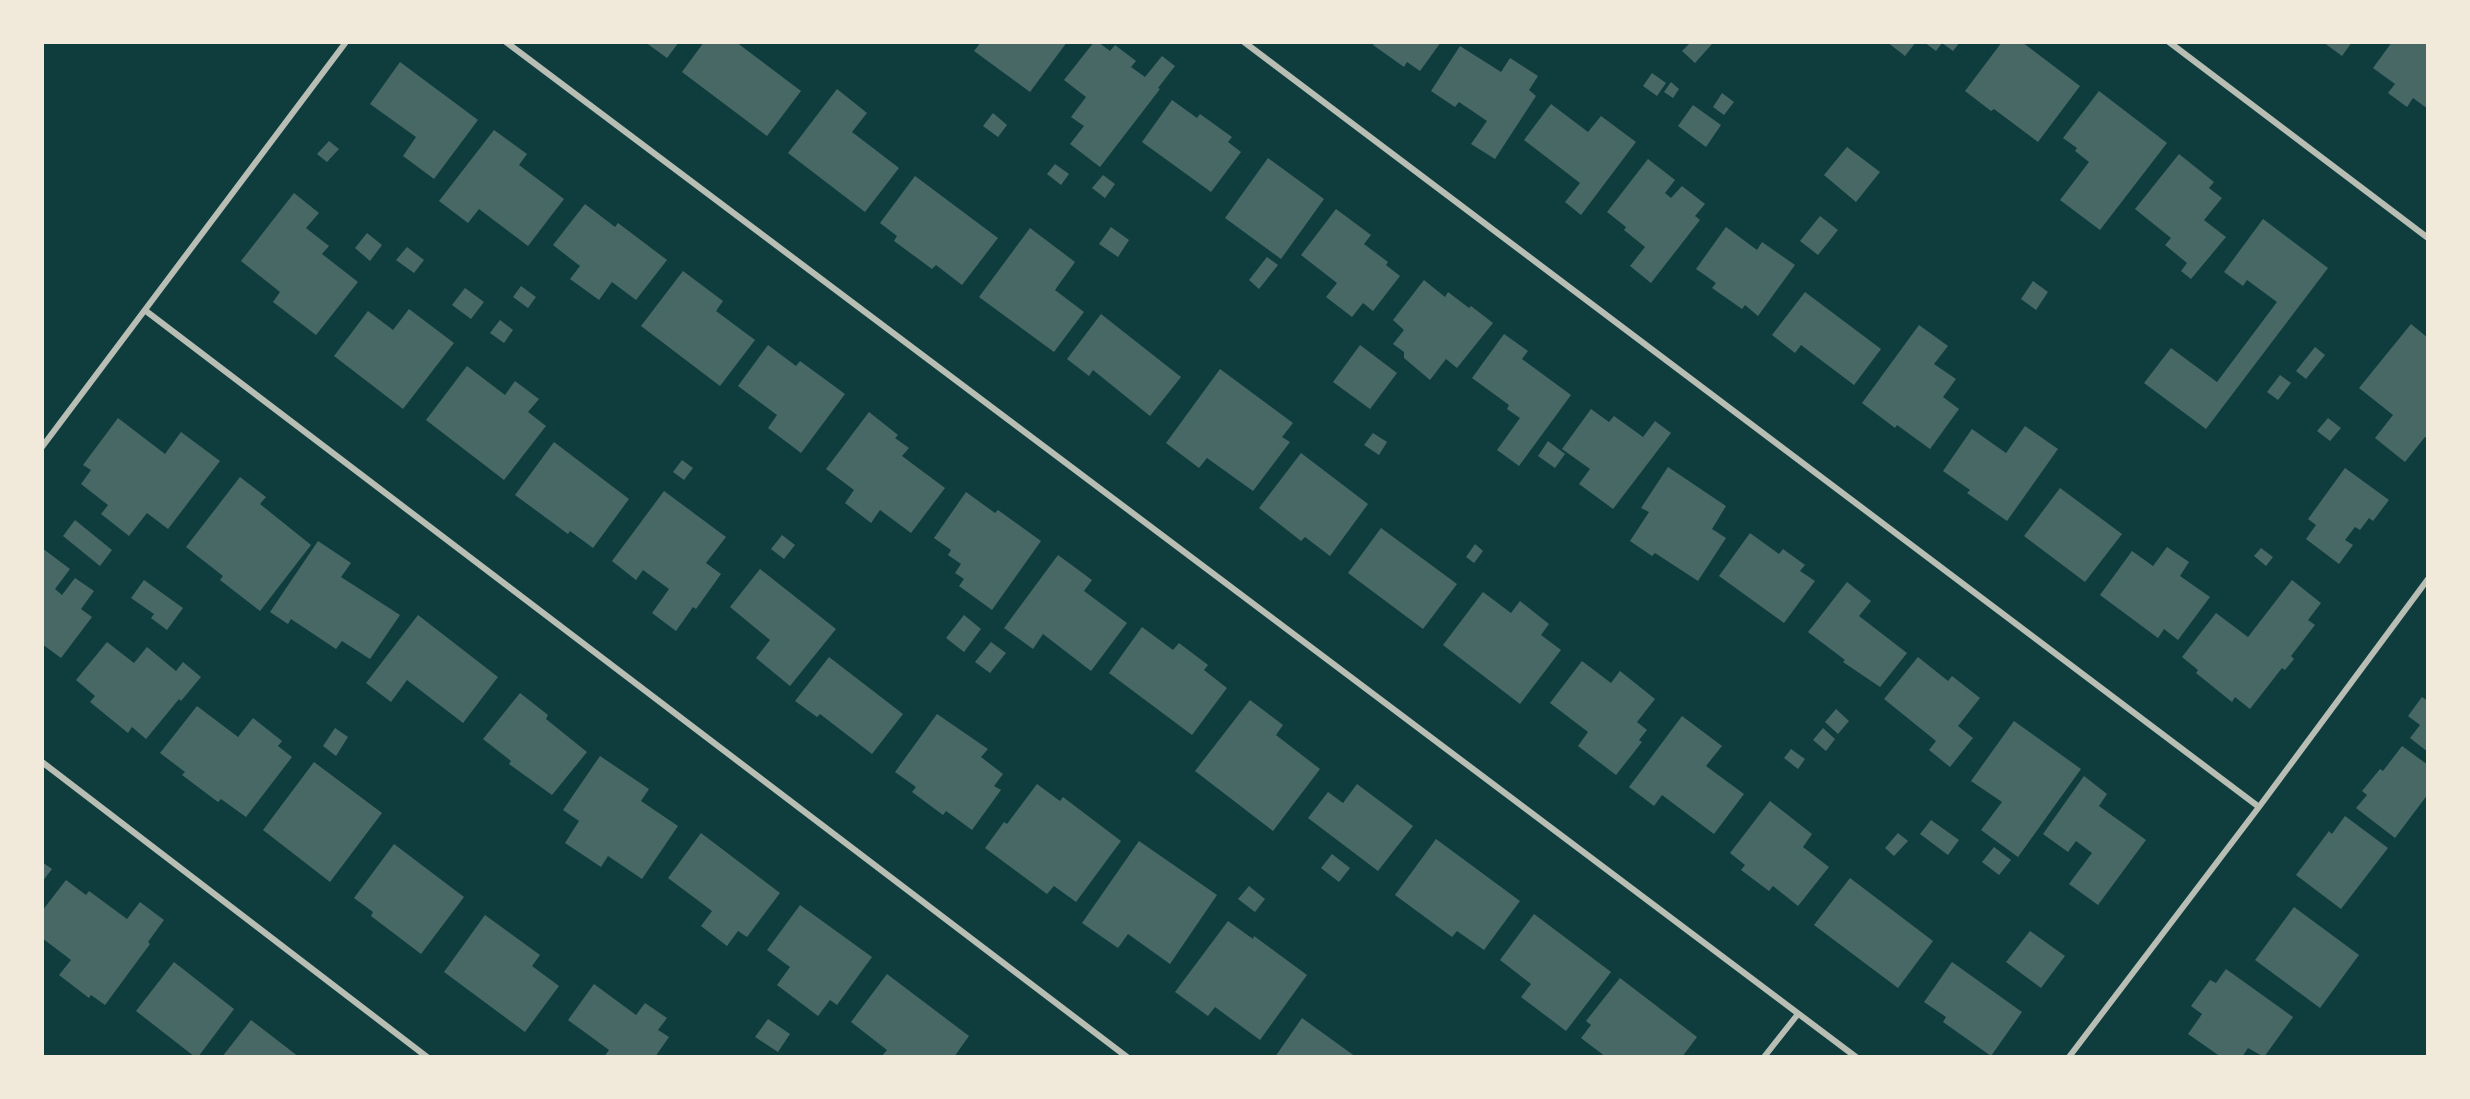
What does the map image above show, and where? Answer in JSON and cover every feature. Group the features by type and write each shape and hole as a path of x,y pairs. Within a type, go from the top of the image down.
{"street":[{"path":"42,447 146,312 250,167 346,42"},
{"path":"506,42 1856,1057"},
{"path":"1244,42 2259,807"},
{"path":"2169,42 2428,238"},
{"path":"146,312 1127,1057"},
{"path":"2069,1057 2428,579"},
{"path":"42,762 427,1057"},
{"path":"1764,1057 1798,1014"}],"building":[{"path":"645,42 679,42 667,58"},
{"path":"704,42 736,42 801,91 767,136 682,72"},
{"path":"981,42 1067,42 1030,92 974,51"},
{"path":"1094,42 1098,42 1110,51 1115,45 1136,61 1131,67 1145,77 1162,56 1175,66 1100,167 1070,144 1084,126 1071,117 1086,97 1064,80"},
{"path":"1375,42 1441,42 1420,71 1407,62 1404,67 1373,45"},
{"path":"1691,42 1710,42 1712,44 1695,63 1682,51"},
{"path":"1887,42 1916,42 1905,56"},
{"path":"1924,42 1960,42 1953,51 1942,43 1936,51"},
{"path":"2002,42 2022,42 2080,86 2038,142 1994,109 1991,111 1965,91"},
{"path":"2323,42 2352,42 2342,56"},
{"path":"2392,42 2428,42 2428,109 2413,98 2407,107 2388,93 2395,84 2373,68"},
{"path":"1460,46 1501,72 1510,58 1538,76 1529,90 1536,96 1495,159 1471,144 1487,121 1459,102 1455,107 1431,91"},
{"path":"400,62 478,120 434,179 403,156 416,137 370,104"},
{"path":"1652,73 1666,83 1657,96 1643,86"},
{"path":"1671,82 1679,89 1673,98 1664,92"},
{"path":"837,89 867,113 852,132 899,168 865,212 788,153"},
{"path":"2099,91 2167,143 2100,230 2060,200 2089,162 2075,151 2077,148 2063,138"},
{"path":"1722,93 1734,102 1724,115 1713,107"},
{"path":"1172,100 1197,118 1200,114 1232,137 1228,142 1241,152 1211,192 1142,142"},
{"path":"1551,104 1588,132 1601,116 1636,142 1581,215 1565,202 1580,183 1524,140"},
{"path":"1693,105 1721,125 1706,147 1678,126"},
{"path":"993,113 1007,125 998,137 983,126"},
{"path":"494,130 527,154 519,165 564,199 528,246 479,209 468,223 439,201"},
{"path":"329,141 339,149 327,162 317,154"},
{"path":"1847,147 1880,172 1856,202 1824,175"},
{"path":"2179,154 2214,182 2209,188 2222,198 2204,220 2226,237 2191,279 2181,271 2187,263 2165,245 2171,238 2135,209"},
{"path":"1268,158 1324,199 1281,259 1225,218"},
{"path":"1648,159 1675,180 1665,193 1671,198 1682,186 1705,204 1695,216 1700,220 1651,283 1630,266 1645,247 1624,230 1626,227 1607,212"},
{"path":"1055,164 1069,174 1061,185 1047,174"},
{"path":"1103,175 1115,184 1105,198 1092,188"},
{"path":"915,176 998,238 962,285 936,265 932,269 894,241 897,236 880,223"},
{"path":"294,193 319,213 306,228 329,246 322,254 358,282 316,335 273,302 280,292 241,261"},
{"path":"585,204 615,227 618,223 667,260 636,300 612,282 599,300 570,279 580,266 553,245"},
{"path":"1336,209 1371,235 1364,244 1388,262 1386,265 1400,276 1373,311 1363,303 1352,317 1326,297 1337,283 1301,255"},
{"path":"1820,216 1838,230 1818,255 1800,241"},
{"path":"2263,219 2328,268 2206,429 2144,383 2171,348 2217,382 2277,302 2247,280 2243,286 2224,272"},
{"path":"1111,227 1129,240 1118,257 1099,244"},
{"path":"1726,227 1757,250 1762,242 1795,265 1758,316 1745,305 1742,309 1712,288 1716,283 1696,269"},
{"path":"1030,228 1075,262 1055,290 1084,312 1054,352 979,297"},
{"path":"367,233 382,245 370,261 355,248"},
{"path":"407,247 424,260 414,273 396,260"},
{"path":"1267,257 1278,265 1259,289 1249,280"},
{"path":"683,271 723,301 716,311 755,340 720,386 641,326"},
{"path":"1424,280 1445,297 1448,292 1493,323 1457,368 1446,359 1430,380 1404,358 1404,352 1393,344 1404,330 1393,320"},
{"path":"2033,281 2048,292 2036,310 2021,299"},
{"path":"521,286 536,297 528,308 513,297"},
{"path":"465,288 484,302 471,319 452,305"},
{"path":"1805,292 1881,349 1854,385 1801,345 1795,353 1772,335"},
{"path":"409,309 454,343 403,409 334,356 368,311 393,330"},
{"path":"1101,314 1181,377 1150,416 1093,370 1089,376 1067,359"},
{"path":"500,320 513,330 504,343 490,333"},
{"path":"2411,324 2428,338 2428,439 2425,437 2405,462 2375,438 2393,415 2359,388"},
{"path":"1919,325 1948,346 1934,364 1956,379 1943,397 1959,409 1930,449 1897,425 1895,428 1862,403"},
{"path":"1504,334 1528,351 1522,359 1571,395 1519,466 1497,450 1520,418 1507,409 1509,405 1472,378"},
{"path":"768,345 796,366 800,361 845,394 801,453 768,428 777,415 738,386"},
{"path":"1360,345 1397,373 1370,409 1333,382"},
{"path":"2315,347 2325,355 2306,379 2296,371"},
{"path":"467,366 505,395 515,381 539,399 528,412 546,426 504,480 426,420"},
{"path":"1220,369 1293,423 1282,437 1290,442 1253,491 1207,458 1199,468 1166,443"},
{"path":"2280,375 2291,383 2278,400 2267,392"},
{"path":"1591,409 1609,422 1614,416 1643,437 1655,421 1671,433 1613,509 1579,484 1590,469 1562,449"},
{"path":"869,412 898,435 895,438 909,448 902,456 945,488 911,533 880,510 871,523 845,503 854,490 826,469"},
{"path":"118,418 165,454 181,432 220,461 168,529 147,513 129,536 101,514 108,505 81,484 91,470 83,465"},
{"path":"2328,418 2341,428 2330,441 2317,431"},
{"path":"2025,426 2058,449 2007,521 1967,493 1970,490 1943,471 1972,429 2006,453"},
{"path":"1373,433 1387,442 1379,455 1364,445"},
{"path":"1548,441 1565,454 1555,468 1538,456"},
{"path":"554,442 629,499 593,548 570,531 568,534 515,495"},
{"path":"1301,453 1368,504 1330,556 1305,537 1301,541 1259,508"},
{"path":"682,460 693,468 684,480 673,472"},
{"path":"1668,467 1726,506 1712,529 1726,538 1698,581 1655,553 1652,556 1630,541 1649,512 1641,508"},
{"path":"2345,468 2389,500 2373,521 2369,518 2360,530 2355,527 2345,540 2353,545 2339,564 2306,539 2316,525 2308,519"},
{"path":"240,477 266,497 260,504 311,545 260,611 220,580 223,576 186,547"},
{"path":"2060,488 2122,534 2085,582 2024,536"},
{"path":"664,491 726,537 706,563 721,574 696,609 693,607 676,631 652,613 669,589 643,570 636,580 612,561"},
{"path":"966,492 995,513 998,510 1041,541 992,610 959,586 964,579 955,573 961,564 948,555 951,550 934,538"},
{"path":"75,520 112,550 100,566 63,536"},
{"path":"1381,528 1457,584 1423,629 1348,573"},
{"path":"1750,533 1779,554 1783,549 1805,565 1800,571 1815,581 1784,623 1719,576"},
{"path":"782,535 795,545 784,559 771,549"},
{"path":"318,541 351,563 341,577 400,615 370,659 342,641 336,649 291,619 288,624 270,612"},
{"path":"1475,544 1483,551 1474,563 1466,557"},
{"path":"2167,547 2189,562 2180,576 2210,597 2178,640 2164,629 2158,638 2100,595 2132,551 2153,566"},
{"path":"42,548 70,569 55,589 62,595 75,578 94,591 81,609 92,617 61,658 42,644"},
{"path":"2261,548 2273,557 2266,566 2254,556"},
{"path":"1058,555 1092,580 1084,591 1127,623 1091,671 1043,634 1033,649 1004,628"},
{"path":"760,569 836,629 790,686 756,658 770,640 730,607"},
{"path":"144,580 183,608 167,630 151,618 154,614 131,598"},
{"path":"2292,580 2321,603 2308,620 2315,625 2291,656 2294,659 2285,670 2282,668 2250,709 2235,697 2232,702 2196,673 2198,670 2182,657 2216,613 2248,637"},
{"path":"1847,582 1871,601 1859,616 1907,653 1880,687 1843,662 1845,660 1808,632"},
{"path":"1483,592 1511,613 1520,601 1549,624 1541,635 1561,650 1520,704 1443,645"},
{"path":"418,615 498,677 463,723 407,680 391,702 366,683"},
{"path":"964,615 981,629 964,652 946,638"},
{"path":"1142,627 1173,650 1179,643 1208,665 1204,670 1227,688 1192,735 1109,673"},
{"path":"107,642 134,663 147,647 176,671 183,662 201,677 181,701 179,699 146,739 132,727 128,733 90,702 95,696 76,680"},
{"path":"991,642 1006,653 990,673 975,662"},
{"path":"829,657 903,714 872,754 820,714 817,717 795,701"},
{"path":"1918,657 1948,681 1952,676 1980,698 1958,726 1973,738 1950,767 1929,750 1936,741 1884,699"},
{"path":"1582,661 1611,683 1620,671 1655,699 1637,722 1647,730 1639,740 1642,742 1616,775 1578,746 1588,732 1550,703"},
{"path":"520,693 548,715 546,719 587,752 552,795 509,764 511,761 483,739"},
{"path":"2422,697 2428,701 2428,752 2410,738 2420,725 2408,716"},
{"path":"1250,700 1283,725 1276,735 1320,769 1273,831 1195,771"},
{"path":"197,706 238,737 253,718 282,741 278,746 292,757 246,817 221,799 218,802 182,775 185,772 160,753"},
{"path":"1836,709 1849,721 1838,734 1825,722"},
{"path":"937,714 988,749 981,757 1003,774 994,786 1001,790 972,830 946,811 943,815 912,792 916,787 895,772"},
{"path":"1682,716 1722,746 1706,766 1744,794 1714,834 1662,795 1654,806 1629,787"},
{"path":"2014,721 2081,769 2018,857 1981,830 2002,802 1971,781"},
{"path":"335,728 348,737 336,756 323,746"},
{"path":"1823,728 1835,739 1826,751 1813,740"},
{"path":"2402,746 2428,765 2428,794 2395,838 2356,808 2367,795 2362,791 2380,769 2383,771"},
{"path":"1791,749 1805,759 1798,769 1784,758"},
{"path":"600,756 649,789 641,801 678,826 642,879 608,856 601,867 565,843 579,821 563,810"},
{"path":"314,762 382,813 330,882 263,830"},
{"path":"2084,776 2107,794 2099,806 2146,840 2098,905 2069,884 2092,853 2076,841 2068,852 2043,834"},
{"path":"1037,784 1060,801 1063,797 1121,841 1076,902 1054,886 1047,894 985,848 1004,822 1007,824"},
{"path":"1357,784 1413,826 1378,871 1308,818 1328,792 1343,803"},
{"path":"1770,801 1812,834 1803,847 1829,867 1798,906 1773,886 1769,891 1741,870 1745,865 1730,853"},
{"path":"2345,816 2388,848 2341,909 2296,875 2329,831 2332,834"},
{"path":"1931,820 1959,840 1948,855 1920,834"},
{"path":"701,833 780,893 747,937 738,931 727,946 701,926 712,911 668,878"},
{"path":"1898,833 1908,841 1894,856 1885,848"},
{"path":"1436,839 1520,901 1484,950 1457,931 1452,937 1395,895"},
{"path":"1139,841 1217,895 1170,964 1128,934 1118,948 1082,923"},
{"path":"394,844 464,897 421,954 371,916 373,912 354,898"},
{"path":"1994,847 2011,860 1999,875 1982,862"},
{"path":"1332,854 1350,868 1339,882 1321,868"},
{"path":"42,862 52,869 42,882"},
{"path":"1850,878 1933,941 1898,988 1814,925"},
{"path":"66,880 86,895 89,891 127,919 140,902 164,920 148,942 150,944 105,1005 91,995 89,998 59,975 71,960 42,938 42,911"},
{"path":"1249,886 1265,899 1255,912 1238,899"},
{"path":"800,905 872,957 837,1005 830,1000 818,1016 777,985 790,967 767,950"},
{"path":"2294,907 2359,955 2320,1008 2255,960"},
{"path":"1534,914 1611,972 1566,1031 1521,997 1531,984 1500,960"},
{"path":"485,915 540,955 532,966 559,986 525,1032 444,972"},
{"path":"1228,921 1253,939 1254,936 1307,975 1260,1040 1215,1007 1208,1016 1175,992"},
{"path":"2030,931 2065,956 2041,988 2006,962"},
{"path":"174,962 234,1009 198,1057 136,1011"},
{"path":"1952,962 2022,1012 1991,1056 1943,1022 1946,1017 1924,1002"},
{"path":"2226,969 2293,1017 2264,1057 2248,1048 2242,1057 2221,1057 2188,1034 2202,1014 2191,1006 2210,980 2216,983"},
{"path":"887,974 969,1036 954,1057 881,1057 887,1050 851,1022"},
{"path":"1620,978 1697,1037 1682,1057 1606,1057 1581,1038 1591,1025 1586,1021"},
{"path":"594,984 636,1015 645,1003 667,1018 658,1030 669,1037 655,1057 604,1057 609,1050 568,1020"},
{"path":"1302,1018 1356,1057 1275,1057"},
{"path":"768,1019 790,1034 778,1052 755,1037"},
{"path":"251,1020 299,1057 222,1057"}]}
